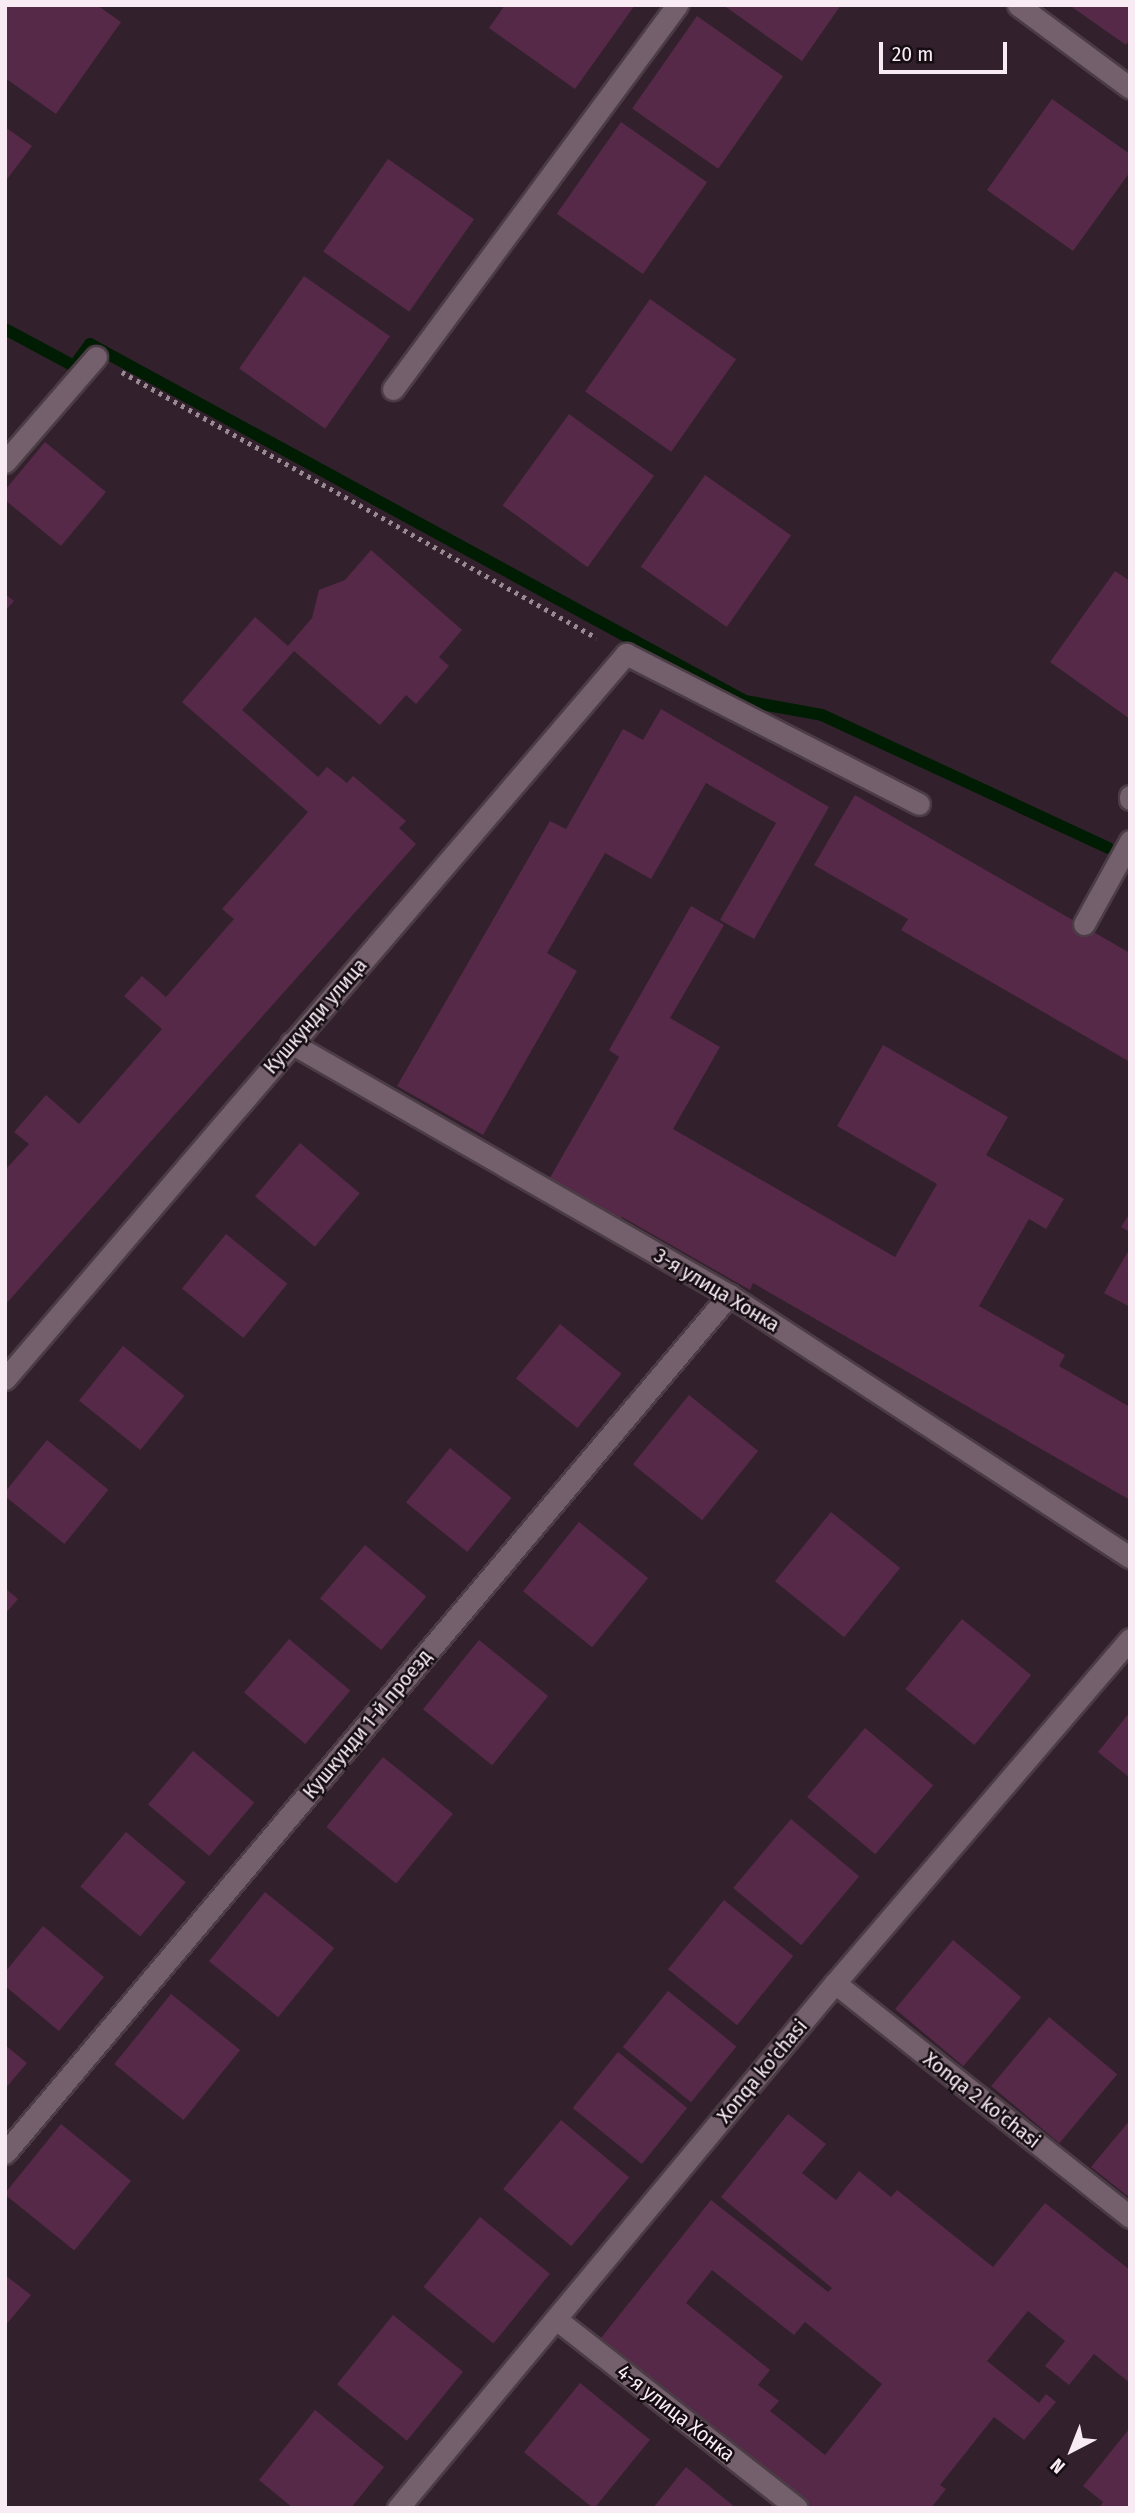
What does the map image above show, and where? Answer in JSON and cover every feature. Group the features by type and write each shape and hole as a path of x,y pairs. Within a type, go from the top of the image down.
{"street":[{"path":"393,390 677,5"},
{"path":"1018,5 1130,88"},
{"path":"5,461 96,357"},
{"path":"626,654 919,804"},
{"name":"Кушкунди улица","path":"5,1379 626,654"},
{"path":"1084,924 1130,841"},
{"name":"3-я улица Хонка","path":"291,1043 729,1294 1130,1557"},
{"name":"Кушкунди 1-й проезд","path":"5,2153 729,1294"},
{"name":"Xonqa ko'chasi","path":"398,2508 835,1983 1130,1639"},
{"name":"Xonqa 2 ko'chasi","path":"835,1983 1130,2217"},
{"name":"4-я улица Хонка","path":"556,2319 797,2508"}],"path":[{"path":"96,357 626,654"}],"building":[{"path":"5,5 97,5 121,22 56,114 5,78"},
{"path":"505,5 635,5 575,89 489,28"},
{"path":"723,5 841,5 802,61"},
{"path":"1069,5 1130,5 1130,39 1126,45"},
{"path":"697,16 783,76 718,169 632,109"},
{"path":"1052,99 1130,154 1130,172 1073,251 987,190"},
{"path":"621,122 707,182 643,274 557,214"},
{"path":"5,127 32,146 5,182"},
{"path":"388,159 474,219 409,312 323,252"},
{"path":"304,276 390,336 325,429 239,369"},
{"path":"650,299 736,359 671,452 585,392"},
{"path":"569,414 654,476 588,567 503,505"},
{"path":"45,442 106,492 61,546 5,500 5,490"},
{"path":"705,475 791,535 727,627 641,567"},
{"path":"371,550 462,630 439,657 449,666 416,704 406,695 380,725 294,651 242,710 318,777 327,767 347,783 353,776 406,821 399,828 416,844 5,1305 5,1170 29,1144 14,1132 46,1095 79,1124 162,1029 124,996 142,976 166,997 234,919 222,909 308,812 182,702 255,617 288,646 312,618 319,590 345,580"},
{"path":"1115,571 1130,581 1130,719 1050,662"},
{"path":"5,594 14,601 5,611"},
{"path":"661,709 829,807 754,939 720,920 776,823 706,783 651,879 605,853 547,953 577,971 483,1135 397,1086 550,821 566,829 623,729 643,740"},
{"path":"855,795 1130,953 1130,1062 901,930 908,919 814,865"},
{"path":"691,906 724,925 670,1018 720,1047 673,1129 895,1257 937,1184 837,1126 883,1045 1008,1117 986,1155 1064,1199 1046,1229 1029,1219 979,1306 1065,1355 1059,1366 1130,1407 1130,1500 753,1283 750,1290 622,1217 618,1224 547,1183 619,1057 609,1050"},
{"path":"300,1143 360,1193 315,1247 255,1197"},
{"path":"1130,1213 1130,1232 1121,1227"},
{"path":"226,1234 287,1284 243,1338 182,1288"},
{"path":"1130,1248 1130,1307 1104,1293"},
{"path":"560,1324 621,1374 577,1428 516,1378"},
{"path":"123,1346 184,1396 140,1450 79,1400"},
{"path":"689,1395 758,1451 702,1520 633,1464"},
{"path":"47,1440 108,1490 64,1544 5,1496 5,1492"},
{"path":"450,1448 511,1498 467,1552 406,1502"},
{"path":"831,1512 900,1568 844,1637 775,1581"},
{"path":"579,1522 648,1578 592,1647 523,1591"},
{"path":"365,1545 426,1596 381,1650 320,1599"},
{"path":"5,1588 18,1599 5,1614"},
{"path":"962,1619 1031,1675 975,1745 905,1689"},
{"path":"289,1639 350,1690 305,1744 244,1693"},
{"path":"479,1640 548,1696 492,1765 423,1709"},
{"path":"1130,1712 1130,1778 1098,1752"},
{"path":"865,1728 933,1785 875,1854 807,1797"},
{"path":"193,1751 254,1802 209,1856 148,1805"},
{"path":"383,1757 453,1814 396,1884 326,1827"},
{"path":"791,1819 859,1876 801,1945 733,1888"},
{"path":"126,1832 186,1882 140,1937 80,1886"},
{"path":"265,1892 334,1948 278,2017 209,1961"},
{"path":"724,1900 793,1956 737,2025 668,1969"},
{"path":"43,1926 104,1977 59,2031 5,1986 5,1972"},
{"path":"953,1940 1021,1997 963,2066 895,2009"},
{"path":"668,1991 736,2046 691,2102 623,2047"},
{"path":"171,1994 240,2050 184,2120 114,2064"},
{"path":"1049,2017 1117,2074 1059,2143 991,2086"},
{"path":"5,2045 27,2063 5,2089"},
{"path":"618,2052 687,2108 642,2164 573,2108"},
{"path":"788,2114 826,2144 802,2173 836,2200 859,2171 891,2197 897,2190 993,2267 1045,2203 1130,2270 1130,2383 1094,2354 1069,2385 1045,2366 1065,2341 1028,2311 987,2361 1039,2403 1046,2394 1056,2402 1024,2440 994,2417 940,2485 946,2489 931,2508 813,2508 601,2338 711,2200 828,2292 832,2288 721,2197","holes":["712,2270 794,2335 805,2322 882,2384 825,2455 770,2411 779,2401 758,2385 770,2370 686,2303"]},
{"path":"561,2120 629,2177 571,2246 503,2189"},
{"path":"1130,2120 1130,2198 1091,2167"},
{"path":"61,2124 131,2181 74,2251 5,2194"},
{"path":"480,2217 550,2274 493,2344 423,2287"},
{"path":"5,2275 31,2295 5,2326"},
{"path":"393,2315 463,2372 407,2441 337,2384"},
{"path":"580,2383 650,2440 595,2508 524,2452"},
{"path":"315,2410 384,2467 351,2508 293,2508 259,2480"},
{"path":"1130,2428 1130,2508 1099,2508 1103,2502 1083,2486"},
{"path":"686,2467 736,2508 653,2508"}],"waterway":[{"path":"5,329 74,366 90,344 745,701 822,715 1108,848"}]}
